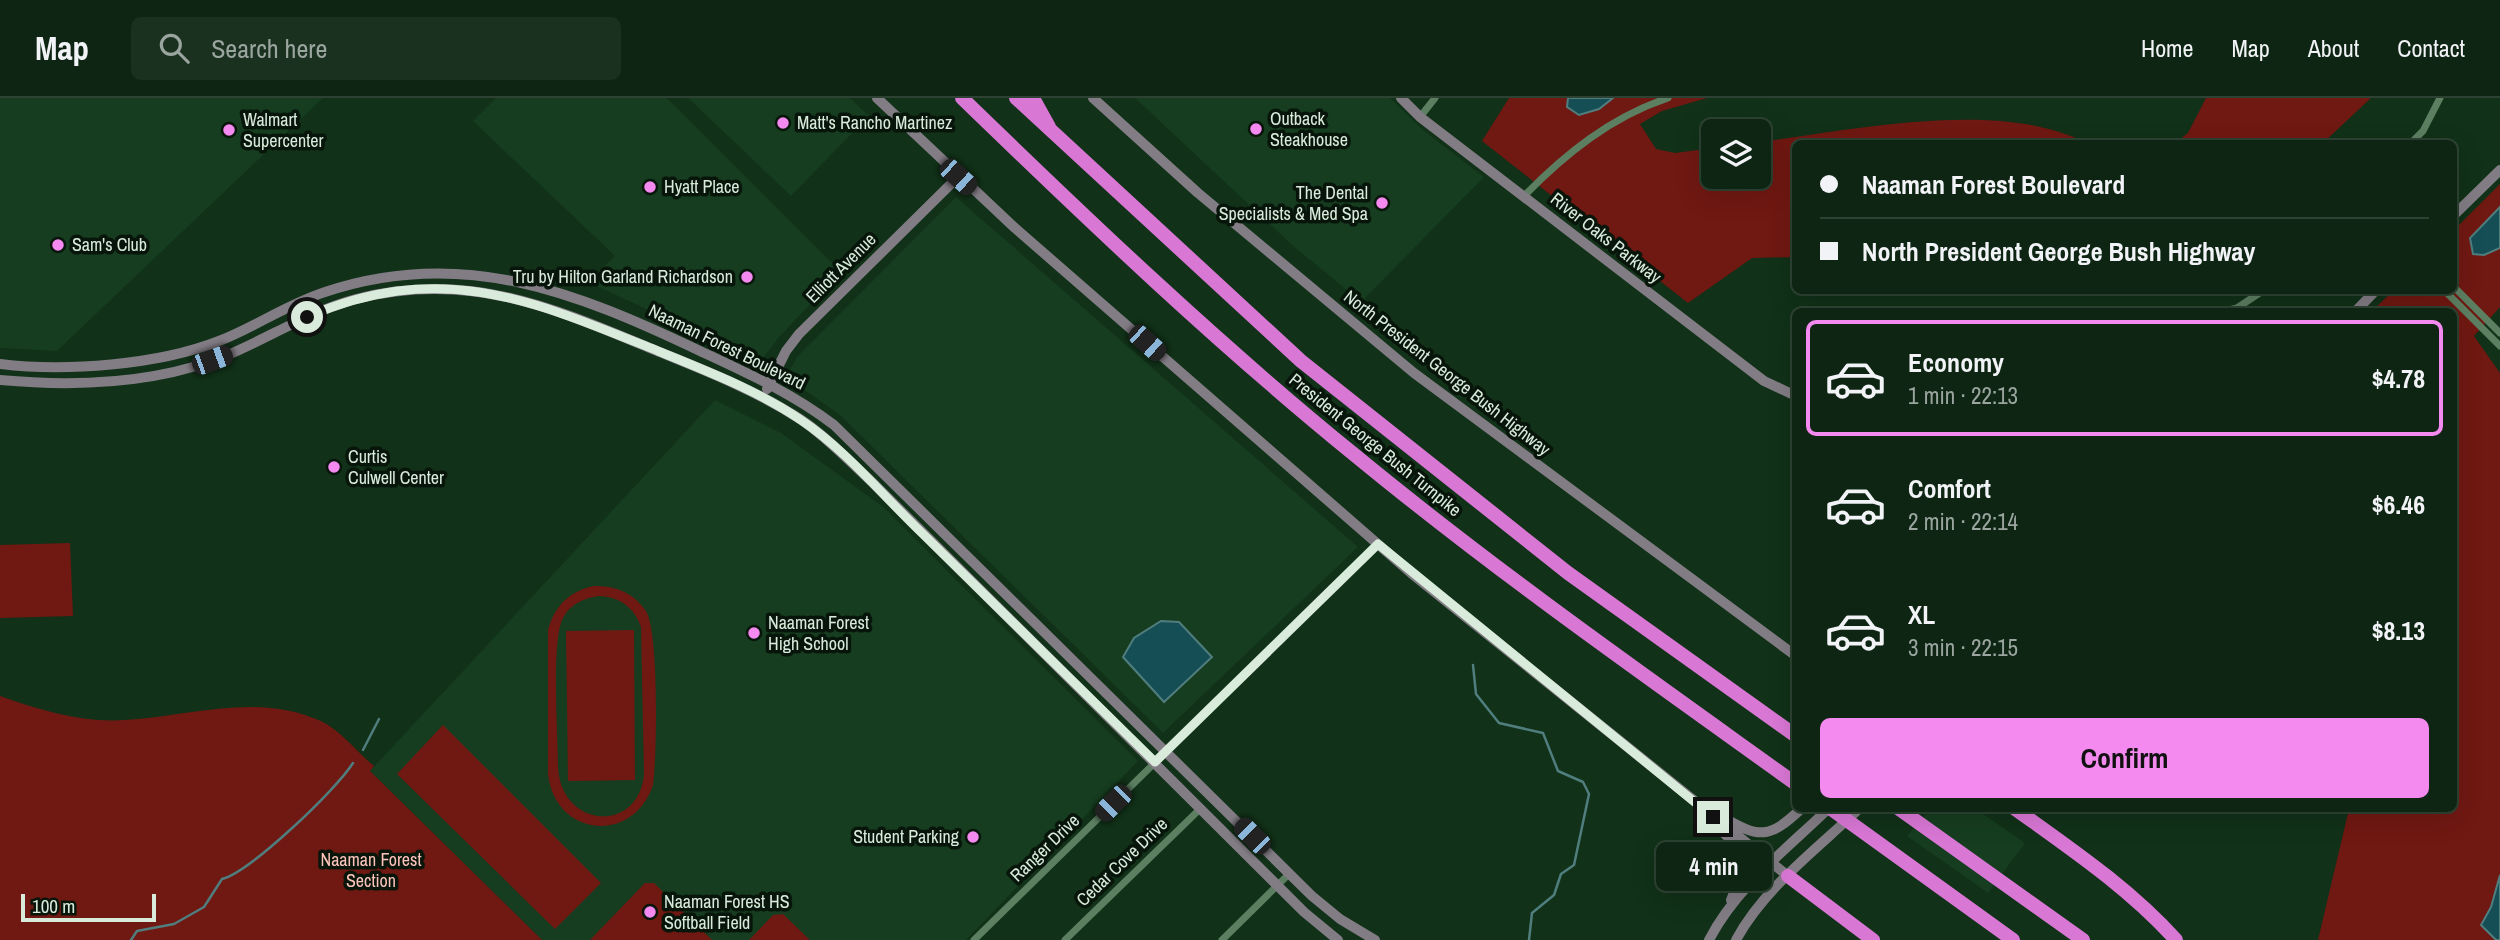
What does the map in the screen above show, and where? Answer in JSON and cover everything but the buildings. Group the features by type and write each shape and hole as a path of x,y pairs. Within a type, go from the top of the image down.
{"highway":[{"path":"952,98 981,116"},
{"name":"President George Bush Turnpike","path":"962,98 1166,292 1348,450 1511,578 1791,780"},
{"name":"President George Bush Turnpike","path":"1016,98 1301,361 1568,572 1792,733"},
{"path":"1033,98 1053,134"},
{"path":"1835,812 2013,940"},
{"path":"1904,812 2083,940"},
{"path":"2019,812 2114,881 2176,940"},
{"path":"1788,876 1873,940"}],"main road":[{"path":"877,98 958,177 1378,544 1674,788 1788,876"},
{"name":"North President George Bush Highway","path":"1093,98 1198,193 1414,373 1792,653"},
{"name":"River Oaks Parkway","path":"1401,98 1420,117 1764,381 1792,394"},
{"path":"2457,212 2500,170"},
{"name":"Elliott Avenue","path":"763,396 786,351 799,334 958,177"},
{"name":"Naaman Forest Boulevard","path":"0,364 36,366 120,363 183,353 220,340 325,292 376,279 430,272 502,277 549,289 650,327 770,383 834,425 1290,873 1340,919 1375,940"},
{"name":"Naaman Forest Boulevard","path":"0,380 122,380 195,366 354,299 431,288 480,290 512,296 551,307 619,335 763,396 802,421 873,484 1277,885 1338,940"},
{"path":"2359,308 2372,294"},
{"path":"619,335 650,327"},
{"path":"35,382 36,366"},
{"path":"873,484 886,474"},
{"path":"1674,788 1687,791 1737,825 1765,834 1779,830 1798,812"},
{"path":"1674,788 1678,796 1738,847 1743,868 1728,908 1709,940"},
{"path":"1728,908 1772,861 1825,812"},
{"path":"1737,940 1749,919 1788,876 1856,812"}],"street":[{"path":"1420,117 1435,98"},
{"path":"1524,197 1559,161 1583,143 1616,121 1668,98"},
{"path":"2414,140 2423,131 2440,98"},
{"path":"2457,290 2500,333"},
{"path":"2237,308 2258,294"},
{"path":"2448,294 2500,346"},
{"name":"Ranger Drive","path":"974,940 1378,544"},
{"name":"Cedar Cove Drive","path":"1065,940 1201,807"},
{"path":"1222,940 1290,873"}],"shaded area":[{"path":"0,98 323,98 57,351 0,348"},
{"path":"496,98 667,98 841,272 780,336 760,362 588,282 615,256 473,121"},
{"path":"688,98 850,98 869,116 791,196"},
{"path":"1135,98 1390,98 1423,130 1484,177 1361,302 1292,245"},
{"path":"956,197 1358,547 1163,733 840,415 786,377 797,357"},
{"name":"Naaman Forest High School","path":"715,400 781,433 882,506 1138,761 966,940 542,940 370,771"},
{"path":"1927,812 1980,812 2025,843 1988,893 1907,836"}],"green space":[{"path":"1509,98 1707,98 1662,111 1640,124 1656,149 1675,153 1701,150 1701,189 1771,189 1771,140 1881,125 1926,121 2012,122 2052,130 2079,140 1792,140 1792,257 1752,258 1688,303 1482,141"},
{"path":"2206,98 2371,98 2326,140 2179,140 2188,133"},
{"path":"2500,184 2500,307 2474,336 2500,373 2500,940 2318,940 2348,812 2457,812 2457,308 2375,308 2390,294 2457,294 2457,227"},
{"path":"70,543 73,616 0,618 0,545"},
{"path":"609,587 636,599 646,611 650,623 655,668 653,785 643,804 629,817 613,824 596,826 579,821 565,811 554,795 548,774 548,630 559,606 585,588","holes":["607,597 625,604 641,627 644,774 639,793 629,807 615,814 600,816 585,812 572,803 562,788 558,767 556,667 559,629 566,613 583,600"]},
{"path":"634,630 635,780 568,781 566,631"},
{"name":"Naaman Forest Section","path":"0,696 46,711 93,719 125,720 248,707 297,712 321,721 342,736 374,766 370,771 542,940 0,940"},
{"path":"443,725 601,883 555,929 397,774"},
{"name":"Naaman Forest HS Softball Field","path":"645,883 654,883 712,940 590,940"},
{"path":"783,914 810,940 749,940 773,915"}],"water":[{"path":"1568,98 1613,98 1599,109 1579,115 1567,107"},
{"path":"2500,207 2500,248 2484,255 2473,254 2470,238"},
{"path":"1161,621 1179,622 1212,657 1164,702 1123,657 1134,638"},
{"path":"2500,875 2500,940 2496,940 2481,925 2491,907"}],"waterway":[{"path":"1473,665 1476,694 1499,723 1543,733 1558,771 1583,782 1589,794 1574,865 1561,874 1554,895 1532,913 1529,940"},
{"path":"363,750 379,719"},
{"path":"131,940 137,931 174,924 204,907 222,879 252,862 292,828 329,792 353,763"}],"place":[{"name":"Matt's Rancho Martinez","path":"783,123"},
{"name":"Outback Steakhouse","path":"1256,129"},
{"name":"Walmart Supercenter","path":"229,130"},
{"name":"Hyatt Place","path":"650,187"},
{"name":"The Dental Specialists & Med Spa","path":"1382,203"},
{"name":"Sam's Club","path":"58,245"},
{"name":"Tru by Hilton Garland Richardson","path":"747,277"},
{"name":"Curtis Culwell Center","path":"334,467"},
{"name":"Naaman Forest High School","path":"754,633"},
{"name":"Student Parking","path":"973,837"},
{"name":"Naaman Forest HS Softball Field","path":"650,912"}],"route":[{"path":"307,317 354,299 404,290 480,290 551,307 763,396 824,438 872,482 1155,762 1378,544 1674,788 1713,817"}]}
